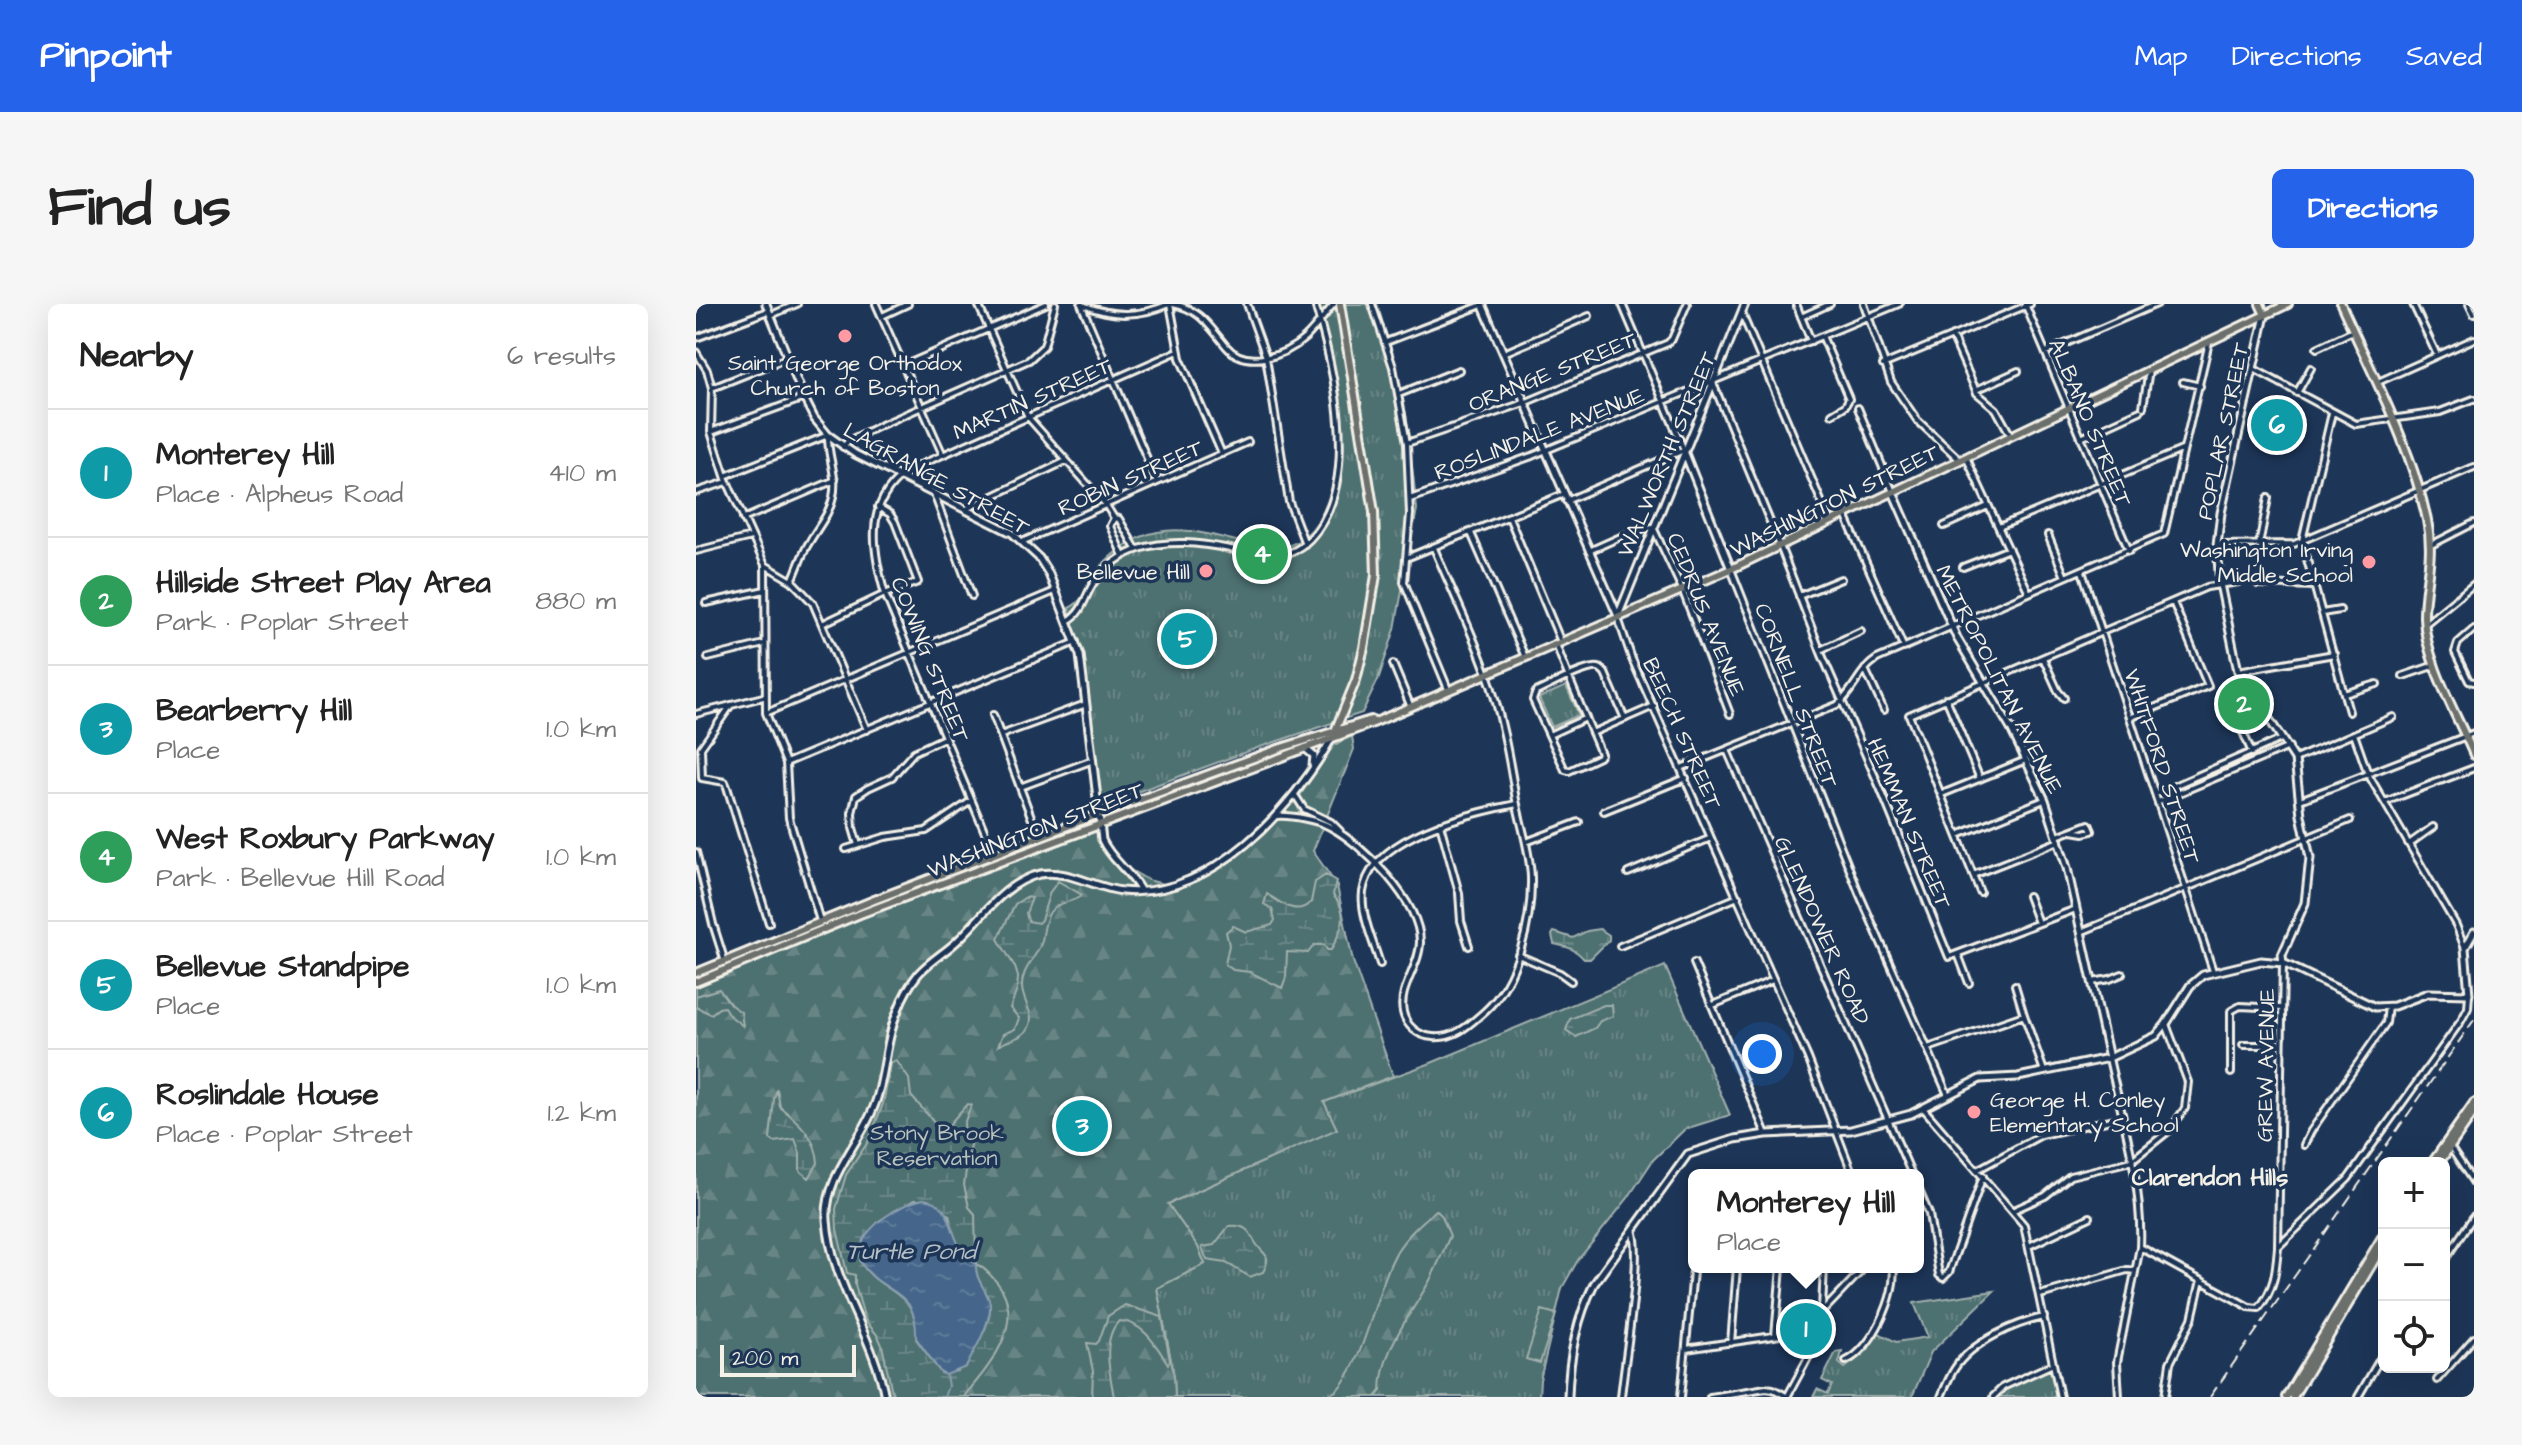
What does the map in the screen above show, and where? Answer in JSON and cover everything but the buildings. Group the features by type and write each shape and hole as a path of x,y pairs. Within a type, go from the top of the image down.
{"main road":[{"path":"1332,738 1361,662 1376,575 1374,512 1340,304"},
{"path":"2260,304 2265,315"},
{"name":"POPLAR STREET","path":"2265,315 2276,304"},
{"name":"WASHINGTON STREET","path":"696,973 724,959 1354,732 1410,705 1731,569 2288,304"},
{"path":"2341,304 2393,420 2420,491 2431,545 2425,624 2436,665 2474,755"},
{"name":"WASHINGTON STREET","path":"696,982 822,925 994,854 1335,730 1390,715"},
{"path":"2442,1157 2474,1103"},
{"path":"2437,1157 2474,1112"},
{"path":"2293,1397 2378,1245"},
{"path":"2286,1397 2378,1253"}],"street":[{"path":"696,338 769,310 797,304"},
{"path":"876,304 943,455"},
{"path":"882,316 908,304"},
{"path":"978,304 1028,417 1114,518 1123,524 1136,549"},
{"path":"903,366 1046,304"},
{"path":"843,447 848,441 1029,360 1044,346 1055,304"},
{"path":"1081,304 1122,315 1148,312 1171,304 1194,310 1226,346 1240,357 1253,360 1299,342 1333,304"},
{"path":"1081,304 1158,482"},
{"path":"1171,304 1178,351 1222,454"},
{"path":"1247,304 1266,357 1289,502 1305,544"},
{"path":"1069,620 1078,615 1095,580 1136,549 1176,542 1268,557 1291,552 1305,544 1321,525 1334,493 1339,470 1338,429 1326,342 1315,304"},
{"path":"1372,304 1386,342 1407,443 1410,499 1404,582 1448,689"},
{"path":"1386,342 1483,304"},
{"name":"BEECH STREET","path":"1483,304 1774,980 1851,1169"},
{"name":"ORANGE STREET","path":"1407,443 1524,403 1672,339 1687,304"},
{"name":"WALWORTH STREET","path":"1618,616 1745,304"},
{"path":"1796,304 1811,341"},
{"path":"1801,317 1830,304"},
{"path":"1864,304 1883,365 1896,391 1917,420 1963,459 2029,593"},
{"name":"ROSLINDALE AVENUE","path":"1410,499 1545,451 1899,304"},
{"path":"2045,352 2157,304"},
{"path":"2413,304 2437,355"},
{"path":"2469,304 2474,314"},
{"name":"CORNELL STREET","path":"1623,305 1684,450 1859,893 1948,1095"},
{"path":"1883,365 2027,305"},
{"name":"ALBANO STREET","path":"2027,305 2129,551"},
{"name":"LAGRANGE STREET","path":"769,310 804,398 814,418 828,435 843,447 1024,541 1039,558 1057,590 1076,642 1099,825"},
{"path":"1742,312 1830,522"},
{"name":"POPLAR STREET","path":"2265,315 2221,513 2217,545 2220,584 2238,671 2295,759 2310,858 2305,903 2282,955 2283,963"},
{"path":"1504,353 1589,316"},
{"path":"2317,348 2353,331"},
{"path":"1952,336 1980,397 1996,409 2011,436"},
{"path":"1822,337 1849,399 1845,406 1832,414"},
{"path":"2376,383 2474,339"},
{"path":"1681,768 1841,702 1865,669 1877,659 2129,551 2166,532 2209,341"},
{"name":"MARTIN STREET","path":"900,476 1178,351"},
{"path":"696,352 707,370 712,388 711,432 726,479 765,565 766,713 786,763 789,818 822,925"},
{"path":"712,388 787,358"},
{"path":"2297,393 2311,368"},
{"path":"2254,369 2356,424 2440,412 2474,399"},
{"path":"1399,394 1459,370"},
{"path":"2081,438 2141,409 2149,370"},
{"path":"1976,390 2018,371"},
{"path":"2183,382 2200,386"},
{"name":"HEMMAN STREET","path":"1713,383 1841,702 1881,790 1949,957 1958,954"},
{"path":"711,432 804,398"},
{"name":"METROPOLITAN AVENUE","path":"1858,408 1952,627 2027,760 2058,838 2109,1058 2139,1211 2140,1247 2117,1362 2119,1397"},
{"path":"2332,413 2302,541 2349,712"},
{"path":"696,492 828,435 827,446 835,480 829,510 808,544 792,581"},
{"name":"ROBIN STREET","path":"1024,541 1248,442"},
{"path":"1999,527 2186,448"},
{"path":"1406,558 1684,450"},
{"path":"966,509 1066,461"},
{"path":"2217,545 2288,546 2474,467"},
{"path":"823,623 885,594 919,584 895,522 890,514 878,507 900,476"},
{"path":"743,519 835,480"},
{"path":"934,494 972,596"},
{"path":"2259,545 2268,498"},
{"path":"1944,526 1988,506"},
{"name":"COWING STREET","path":"878,507 875,552 885,594 994,854"},
{"path":"1845,515 1904,648"},
{"path":"1509,517 1569,678 1601,754 1569,771 1565,770 1533,700 1536,692 1569,678 1595,667 1603,671 1625,719"},
{"path":"1114,518 1110,526 1123,557"},
{"path":"2431,545 2474,523"},
{"path":"1589,551 1636,530 1653,527"},
{"name":"CEDRUS AVENUE","path":"1653,527 1682,589 1730,714"},
{"path":"1471,533 1525,657"},
{"path":"2048,535 2065,577"},
{"path":"696,551 751,537"},
{"path":"1295,795 1304,809 1331,822 1398,887 1417,923 1419,949 1402,1002 1405,1018 1414,1031 1428,1037 1449,1036 1468,1026 1502,994 1512,975 1526,922 1531,879 1506,743 1487,673 1434,548"},
{"path":"1963,567 2009,549"},
{"path":"765,565 792,581 813,603 867,730"},
{"name":"WHITFORD STREET","path":"2082,571 2213,971"},
{"path":"1799,596 1841,579"},
{"path":"1980,892 1909,715 2173,602 2220,584 2238,582"},
{"path":"2258,584 2315,586"},
{"path":"2425,624 2474,584"},
{"path":"706,603 765,590"},
{"path":"766,713 1057,590"},
{"path":"2132,717 2208,686 2173,602"},
{"path":"2322,613 2340,610"},
{"path":"2474,629 2458,643 2455,652 2469,681 2474,682"},
{"path":"1820,650 1861,631"},
{"path":"786,763 1076,642"},
{"path":"708,658 764,644"},
{"path":"2238,671 2334,654"},
{"path":"2043,658 2064,698"},
{"path":"1393,664 1410,705"},
{"path":"2403,676 2436,665"},
{"path":"1865,669 1884,710"},
{"path":"2344,694 2377,684"},
{"path":"696,714 764,697"},
{"path":"1946,698 1980,779"},
{"path":"1001,735 1086,704"},
{"path":"731,705 701,748 698,766 702,778 725,782 769,923"},
{"path":"1592,733 1654,706"},
{"path":"993,715 1039,838"},
{"path":"2295,759 2393,717"},
{"path":"1549,735 1586,718"},
{"path":"2237,718 2252,753"},
{"path":"2300,800 2474,733"},
{"path":"2278,1247 2358,1168 2468,1008 2465,948 2456,925 2368,774 2354,734"},
{"path":"858,845 852,813 856,796 892,777 914,752 944,737"},
{"path":"885,1397 878,1364 841,1277 827,1210 838,1174 874,1109 891,1030 906,992 931,961 952,945 1004,894 1029,878 1041,874 1061,874 1121,891 1141,891 1176,884 1200,873 1238,850 1277,816 1301,787 1332,738"},
{"path":"2156,794 2283,738"},
{"path":"2158,802 2289,747"},
{"path":"1301,787 1315,761 1312,752 1304,748"},
{"name":"GLENDOWER ROAD","path":"1727,750 1910,1169"},
{"path":"1020,787 1093,759"},
{"path":"1942,794 2027,760"},
{"path":"2385,802 2474,768"},
{"path":"1604,811 1686,778"},
{"path":"1958,835 2045,800"},
{"path":"846,849 885,837 926,831 971,801"},
{"path":"1380,964 1363,904 1366,881 1377,866 1407,838 1440,824 1517,804"},
{"path":"1277,816 1322,823 1341,833"},
{"path":"2081,932 2350,820"},
{"path":"1526,842 1579,822"},
{"path":"1440,824 1459,893 1461,921 1469,946"},
{"path":"1099,825 1108,852 1134,878 1141,891"},
{"path":"2409,844 2433,827"},
{"path":"1973,875 2072,831"},
{"path":"1628,873 1712,838"},
{"path":"696,852 727,968"},
{"path":"2028,896 2038,923"},
{"path":"1620,946 1738,897"},
{"path":"1969,983 1958,954 2076,909"},
{"path":"2465,948 2474,932"},
{"path":"1518,955 1571,981"},
{"path":"1568,1397 1571,1361 1586,1300 1594,1284 1688,1154 1735,1139 1766,1134 1837,1131 1890,1121 1980,1079 2045,1073 2109,1058 2151,1039 2166,1024 2190,986 2203,975 2261,961 2283,963 2367,1005 2388,1007 2424,994 2469,994"},
{"path":"1694,963 1766,1134"},
{"name":"GREW AVENUE","path":"2201,1280 2249,1307 2259,1308 2275,1283 2283,963"},
{"path":"2092,982 2122,974"},
{"path":"1713,1005 1774,980"},
{"path":"2015,985 2045,1073"},
{"path":"2231,1073 2231,1011 2240,1006 2281,1008"},
{"path":"2304,1145 2386,1023 2388,1007"},
{"path":"1928,1048 2024,1015"},
{"path":"2013,1210 2045,1196 2070,1176 2131,1161 2171,1129 2187,1102 2188,1082 2166,1024"},
{"path":"2243,1045 2280,1045"},
{"path":"1923,1108 2024,1225 2060,1397"},
{"path":"1977,1170 2041,1135 2121,1118"},
{"path":"2448,1145 2474,1183"},
{"path":"1924,1202 1929,1214 1939,1275 1943,1278 1949,1272 1983,1176"},
{"path":"2450,1252 2474,1216"},
{"path":"2029,1246 2090,1217"},
{"path":"1621,1397 1634,1280 1636,1246 1633,1230"},
{"path":"2140,1247 2201,1280 2192,1319 2170,1363 2165,1397"},
{"path":"2040,1295 2127,1270 2135,1271"},
{"path":"1681,1397 1693,1273"},
{"path":"1731,1343 1737,1273"},
{"path":"1775,1336 1780,1273"},
{"path":"1822,1311 1824,1273"},
{"path":"1686,1349 1806,1329 1859,1273"},
{"path":"1846,1361 1865,1347 1890,1300 1895,1284 1894,1273"},
{"path":"1941,1397 1955,1367 1969,1353 2000,1335 2044,1317"},
{"path":"2437,1380 2474,1338"},
{"path":"1710,1397 1766,1388 1788,1397 1808,1358"},
{"path":"2358,1397 2378,1362"},
{"path":"1993,1397 2003,1387 2053,1364"}],"green space":[{"path":"1315,304 1377,304 1406,414 1417,509 1395,629 1378,680 1362,713 1101,805 1087,681 1069,608 1084,595 1106,561 1125,545 1141,537 1171,530 1187,531 1262,547 1285,546 1304,537 1317,522 1334,478 1339,432 1336,398"},
{"path":"1566,686 1579,715 1552,727 1539,698"},
{"name":"Stony Brook Reservation","path":"1352,736 1354,749 1313,851 1337,886 1353,961 1393,1076 1324,1102 1337,1129 1168,1204 1198,1247 1205,1264 1157,1288 1174,1376 1175,1397 696,1397 696,986 938,887 1104,827 1107,844 1129,869 1148,880 1167,885 1225,859 1250,841 1290,800 1301,794 1334,745"},
{"path":"1326,875 1336,881 1333,895 1343,915 1331,950 1324,945 1314,945 1308,953 1287,952 1286,977 1282,988 1250,972 1233,970 1225,964 1229,945 1226,932 1233,926 1246,932 1272,925 1275,920 1272,909 1264,904 1267,894 1289,907 1300,908 1311,902 1315,882"},
{"path":"1058,881 1082,895 1057,906 1048,915 1042,941 1022,981 1031,1022 1026,1031 998,1046 1003,1034 1015,1029 1019,1018 1010,1008 1018,977 998,939 1015,904 1026,897 1032,898 1026,913 1028,921 1038,923 1050,892"},
{"path":"1600,929 1609,935 1609,940 1590,959 1554,944 1554,932 1573,938"},
{"path":"1665,966 1730,1115 1685,1129 1653,1160 1628,1198 1578,1260 1562,1288 1540,1380 1539,1397 1175,1397 1174,1376 1157,1288 1205,1264 1198,1247 1168,1204 1290,1150 1329,1115 1324,1102 1431,1063"},
{"path":"719,989 741,1012 743,1026 724,1007 711,1014 696,1007 696,996"},
{"path":"1604,1005 1612,1005 1613,1016 1600,1021 1595,1028 1576,1037 1566,1030 1570,1019"},
{"path":"896,1060 909,1079 911,1096 937,1125 948,1126 967,1104 971,1105 964,1124 965,1137 972,1140 965,1159 964,1185 969,1207 975,1214 976,1262 961,1249 949,1215 919,1200 879,1221 861,1248 860,1261 868,1272 912,1310 916,1339 941,1373 958,1371 986,1326 990,1307 978,1278 976,1264 994,1279 1004,1294 1008,1310 1007,1325 995,1356 963,1397 893,1397 882,1345 865,1320 855,1275 847,1273 837,1229 836,1209 846,1175 868,1142 883,1104 891,1064"},
{"path":"777,1089 780,1107 811,1138 817,1154 818,1163 809,1178 800,1171 800,1153 795,1139 774,1142 770,1139"},
{"path":"1436,1210 1442,1216 1450,1236 1429,1282 1391,1347 1381,1391 1376,1397 1320,1397 1335,1391 1347,1377 1356,1361 1397,1251"},
{"path":"1229,1226 1242,1227 1251,1234 1267,1258 1263,1272 1250,1277 1226,1263 1207,1260 1202,1247 1214,1245"},
{"path":"1994,1291 1931,1352 1912,1397 1813,1397 1817,1389 1828,1394 1832,1385 1822,1380 1836,1352 1842,1351 1839,1363 1845,1368 1868,1350 1877,1332 1896,1342 1928,1337 1914,1303"},
{"path":"1125,1305 1162,1317 1170,1361 1168,1364 1142,1330 1119,1321 1113,1329 1108,1347 1114,1397 1092,1397 1093,1371 1087,1343 1096,1344 1099,1341 1108,1316"},
{"path":"1542,1310 1556,1314 1540,1363 1526,1359"},
{"path":"2049,1370 2057,1397 1997,1397 2007,1388"}],"water":[{"name":"Turtle Pond","path":"923,1199 938,1204 947,1215 961,1250 976,1264 990,1307 983,1334 966,1367 946,1375 941,1373 916,1338 915,1321 905,1300 878,1281 860,1261 869,1231 895,1210"}],"waterway":[{"path":"944,1397 948,1386 946,1375"}],"railway":[{"path":"2210,1397 2474,1020"}],"place":[{"name":"Saint George Orthodox Church of Boston","path":"845,336"},
{"name":"Roslindale House","path":"2277,425"},
{"name":"West Roxbury Parkway","path":"1262,554"},
{"name":"Washington Irving Middle School","path":"2369,562"},
{"name":"Bellevue Hill","path":"1206,571"},
{"name":"Bellevue Standpipe","path":"1187,639"},
{"name":"Hillside Street Play Area","path":"2244,704"},
{"name":"George H. Conley Elementary School","path":"1974,1112"},
{"name":"Bearberry Hill","path":"1082,1126"},
{"name":"Monterey Hill","path":"1806,1329"}],"district":[{"name":"Clarendon Hills","path":"2210,1177"}]}
